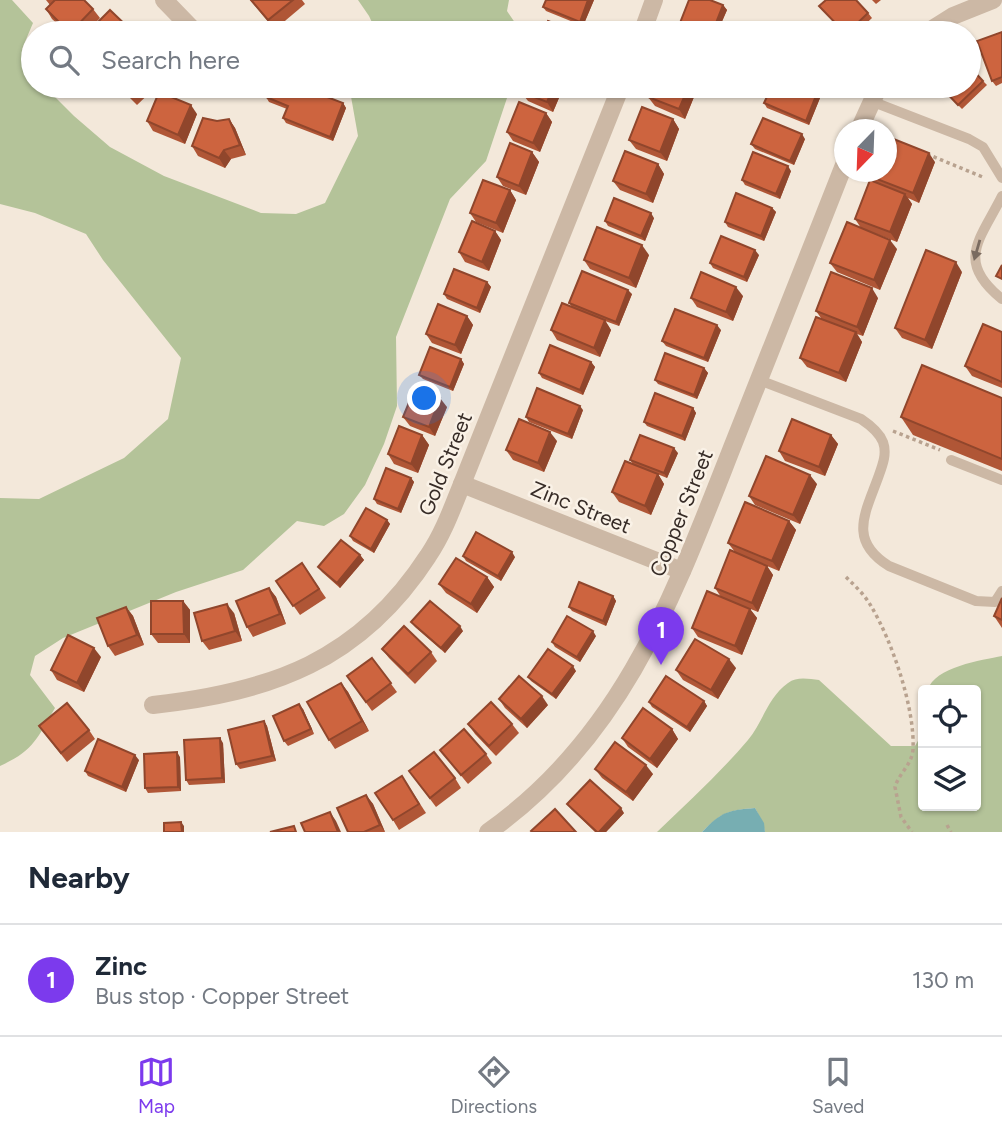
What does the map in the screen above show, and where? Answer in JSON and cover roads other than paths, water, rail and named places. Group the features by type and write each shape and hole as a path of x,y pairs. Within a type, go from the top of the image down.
{"street":[{"path":"164,0 184,21"},
{"path":"646,21 654,0"},
{"path":"945,21 993,0"},
{"name":"Gold Street","path":"153,705 223,695 272,682 315,663 375,620 416,573 437,541 463,484 616,98"},
{"path":"864,119 873,98"},
{"name":"Copper Street","path":"488,832 534,794 565,763 606,714 641,659 682,571 838,182"},
{"name":"Zinc Street","path":"463,484 682,571"}],"lane":[{"path":"883,98 983,147 1002,178"},
{"path":"1002,196 975,250 974,262 979,276 988,288 1002,299"},
{"path":"759,380 861,419 874,428 883,442 885,458 865,515 863,536 869,549 879,560 976,601 995,602 1002,591"},
{"path":"951,460 1002,480"}],"water":[{"path":"755,808 764,823 765,832 702,832 726,813"}],"place":[{"name":"Zinc","path":"661,665"}]}
